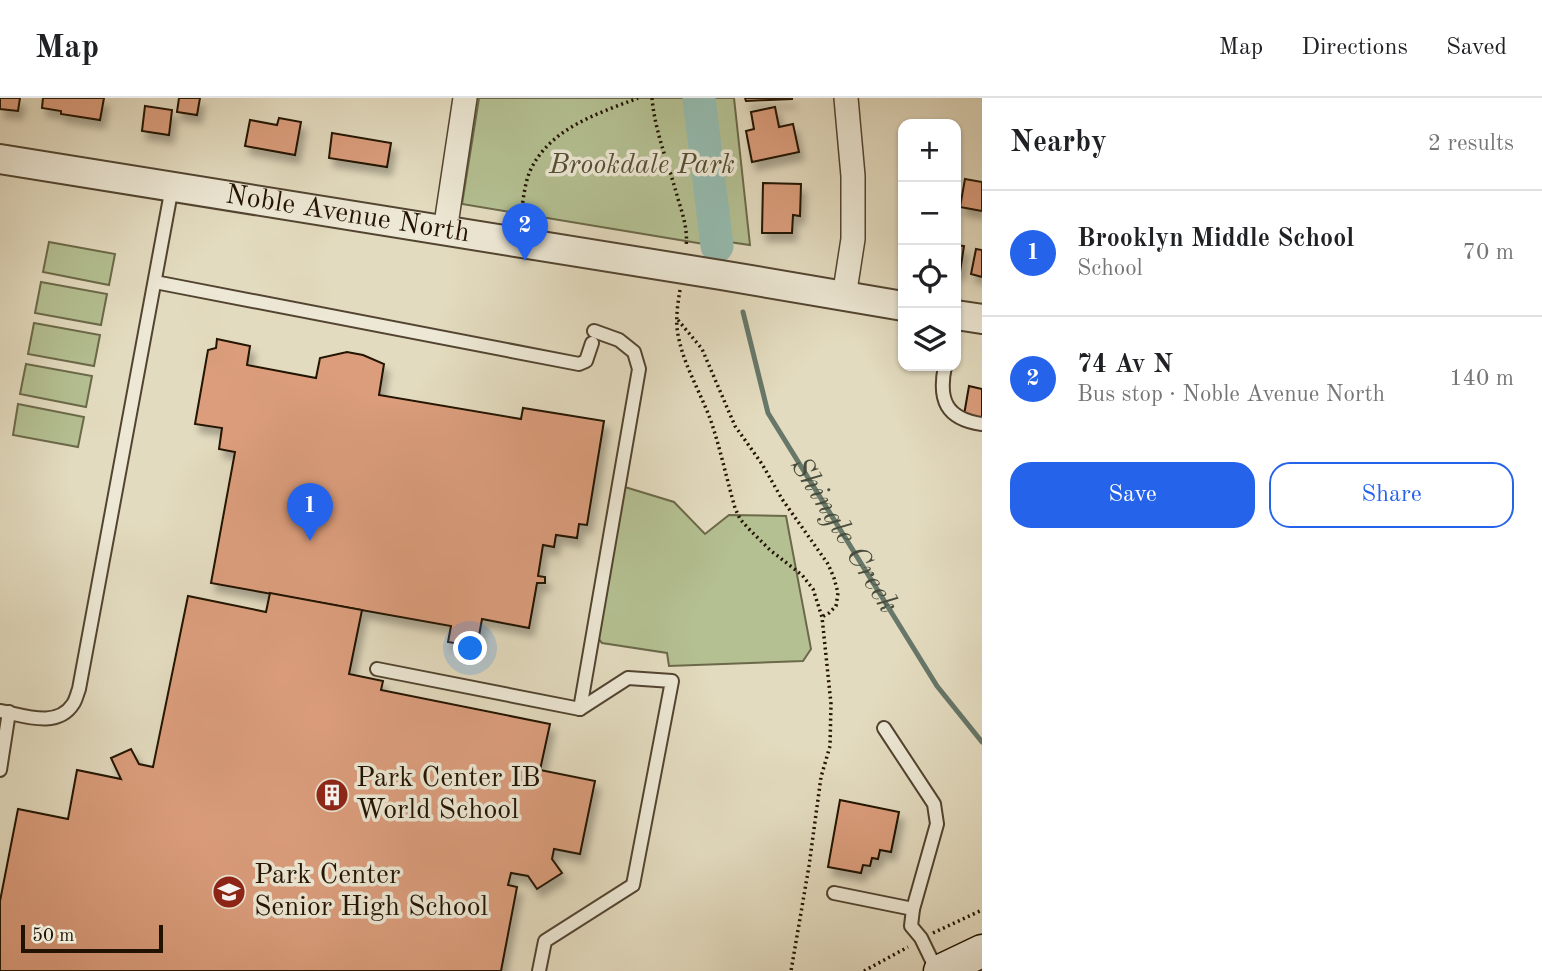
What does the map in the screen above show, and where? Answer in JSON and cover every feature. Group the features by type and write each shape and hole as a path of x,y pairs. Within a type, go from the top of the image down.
{"main road":[{"path":"939,971 982,951"}],"street":[{"path":"445,231 465,98"},
{"path":"844,297 853,239 853,176 846,98"},
{"name":"Noble Avenue North","path":"0,159 898,305"}],"lane":[{"path":"0,770 5,711 41,719 56,718 66,713 74,704 79,689 172,187"},
{"path":"155,282 579,364 586,361 593,337 619,340 634,352 639,369 580,709"},
{"path":"944,371 943,386 950,411 957,418 982,424"},
{"path":"377,670 580,709 628,678 672,681 633,885 545,941 540,971"},
{"path":"884,728 934,804 937,824 913,909 911,926 921,938 939,971"},
{"path":"834,893 913,909"}],"path":[{"path":"515,242 526,182 531,169 553,139 582,120 638,98"},
{"path":"652,98 654,122 673,179 687,235 677,318 680,344 711,423 740,519 771,550 802,575 813,589 822,617 831,704 830,746 821,777 791,971"},
{"path":"677,318 702,349 735,426 762,464 787,507 828,564 838,593 836,606 822,617"}],"green space":[{"name":"Brookdale Park","path":"479,98 734,98 750,245 722,241 722,247 462,204"},
{"path":"49,242 115,254 109,285 43,272"},
{"path":"41,282 107,294 101,325 35,313"},
{"path":"34,323 100,335 94,366 28,354"},
{"path":"26,364 92,376 86,407 20,394"},
{"path":"18,404 84,417 78,447 13,435"},
{"path":"615,484 674,502 705,534 729,515 786,516 811,649 803,661 669,666 667,653 602,643 591,630"}],"building":[{"path":"0,98 20,98 18,111 0,109"},
{"path":"43,98 104,98 100,120 42,108"},
{"path":"179,98 200,98 197,115 177,112"},
{"path":"745,98 792,98 792,99 746,101"},
{"path":"145,106 172,110 169,135 142,131"},
{"path":"775,107 779,127 793,124 799,152 752,162 746,131 754,129 751,112"},
{"path":"279,118 301,122 295,155 245,146 250,120 277,125"},
{"path":"332,133 391,143 387,167 329,158"},
{"path":"965,179 982,182 982,211 961,207"},
{"path":"763,183 801,184 800,216 793,215 792,233 762,233"},
{"path":"976,249 982,250 982,277 971,274"},
{"path":"217,339 250,346 247,365 316,378 320,358 347,352 363,355 384,364 379,395 521,419 523,408 604,421 587,525 579,524 577,538 556,535 554,547 543,545 538,576 545,577 545,583 537,583 529,628 482,619 477,647 448,642 451,626 211,583 235,452 219,449 222,428 195,424 208,350 216,348"},
{"path":"969,386 982,389 982,418 964,415"},
{"name":"Park Center IB World School","path":"270,593 362,610 349,674 383,681 381,690 550,724 540,770 595,781 580,854 554,849 552,859 562,873 537,889 528,876 511,873 508,885 517,887 501,971 0,971 0,901 18,809 68,819 77,770 121,779 111,758 131,749 139,764 153,767 188,596 266,612"},
{"path":"840,800 899,812 891,852 880,850 878,859 872,858 870,866 863,865 861,873 828,867"}],"waterway":[{"name":"Shingle Creek","path":"699,98 717,246"},
{"name":"Shingle Creek","path":"743,312 768,413 937,686 982,742"}],"place":[{"name":"74 Av N","path":"525,261"},
{"name":"Brooklyn Middle School","path":"310,541"},
{"name":"Park Center IB World School","path":"332,795"},
{"name":"Park Center Senior High School","path":"229,892"}]}
